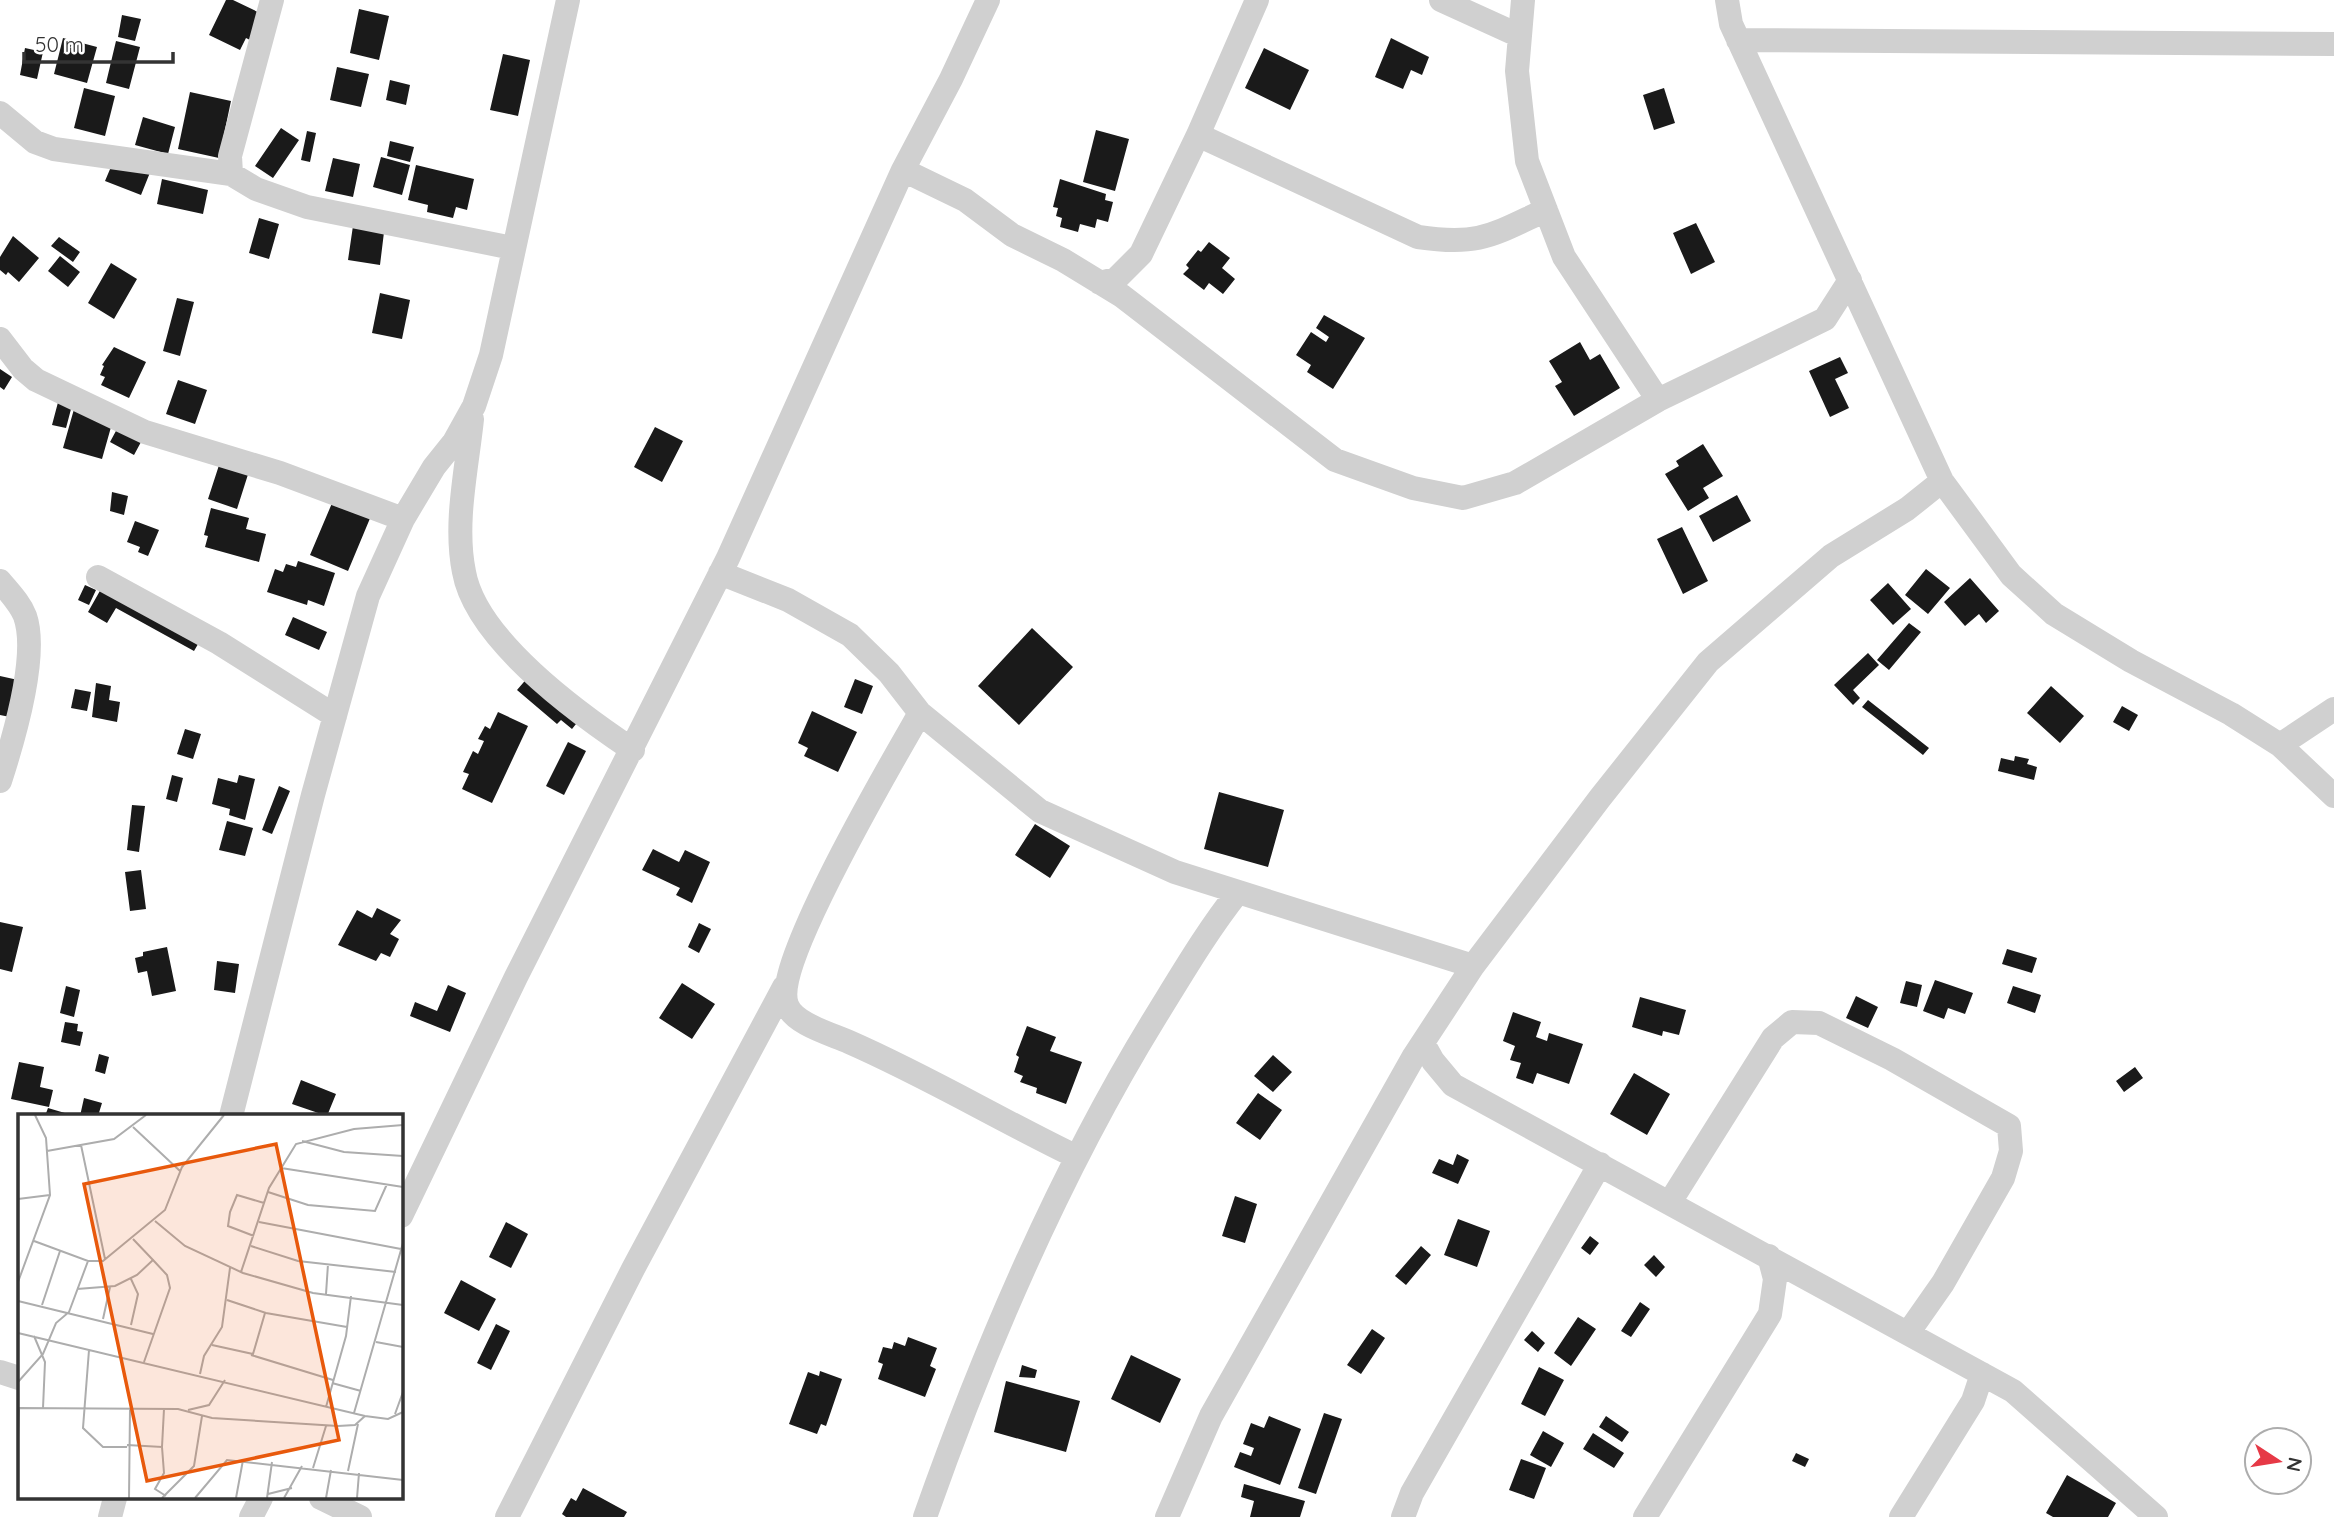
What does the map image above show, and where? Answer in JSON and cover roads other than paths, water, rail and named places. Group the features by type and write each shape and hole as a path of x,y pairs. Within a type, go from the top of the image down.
{"street":[{"path":"231,174 230,156 272,0"},
{"path":"232,1114 368,596 403,519 434,467 454,442 474,406 491,355 568,0"},
{"path":"402,1214 516,977 633,750 720,573 903,170 951,79 988,0"},
{"path":"1146,315 1135,287 1140,254 1198,135 1257,0"},
{"path":"1441,0 1520,36"},
{"path":"1523,0 1517,71 1527,161 1564,257 1658,400"},
{"path":"1727,0 1731,24 1738,40 1942,481 2011,575 2054,614 2132,661 2231,714 2280,745 2334,796"},
{"path":"1738,40 2334,44"},
{"path":"0,113 35,142 54,149 231,174 241,183 307,207 513,248"},
{"path":"1198,135 1418,237 1453,242 1483,239 1546,210"},
{"path":"903,170 965,200 1012,234 1100,283 1146,315 1335,460 1413,488 1463,498 1515,482 1658,400 1825,319 1870,321"},
{"path":"1100,283 1116,279 1140,254"},
{"path":"1825,319 1850,280"},
{"path":"0,339 23,369 36,380 145,432 280,473 403,519"},
{"path":"474,406 460,548 471,595 486,620 533,673 589,720 633,750"},
{"path":"1167,1517 1211,1416 1423,1042 1474,966 1600,798 1708,662 1831,556 1907,509 1942,481"},
{"path":"720,573 788,600 850,635 889,673 920,713 1040,811 1175,872 1474,966"},
{"path":"98,577 219,643 335,716"},
{"path":"0,581 24,614 30,642 2,764"},
{"path":"2280,745 2334,709"},
{"path":"507,1517 627,1281 784,987 820,899 872,796 920,713"},
{"path":"925,1517 1016,1288 1077,1157 1121,1072 1212,924 1238,892"},
{"path":"784,987 787,1005 796,1017 877,1054 1077,1157"},
{"path":"1670,1202 1773,1038 1792,1022 1819,1023 1892,1059 2008,1126 2011,1136 2011,1151 2003,1178 1943,1283 1908,1333"},
{"path":"1423,1042 1433,1061 1453,1085 2013,1391 2042,1413 2148,1514"},
{"path":"1403,1517 1412,1493 1486,1359 1600,1164"},
{"path":"1645,1517 1707,1414 1758,1339 1770,1314 1775,1279 1769,1256"},
{"path":"0,1372 18,1378"},
{"path":"1900,1517 1973,1401 1982,1374"},
{"path":"110,1517 114,1500"},
{"path":"251,1517 260,1500"},
{"path":"325,1500 360,1517"}]}
